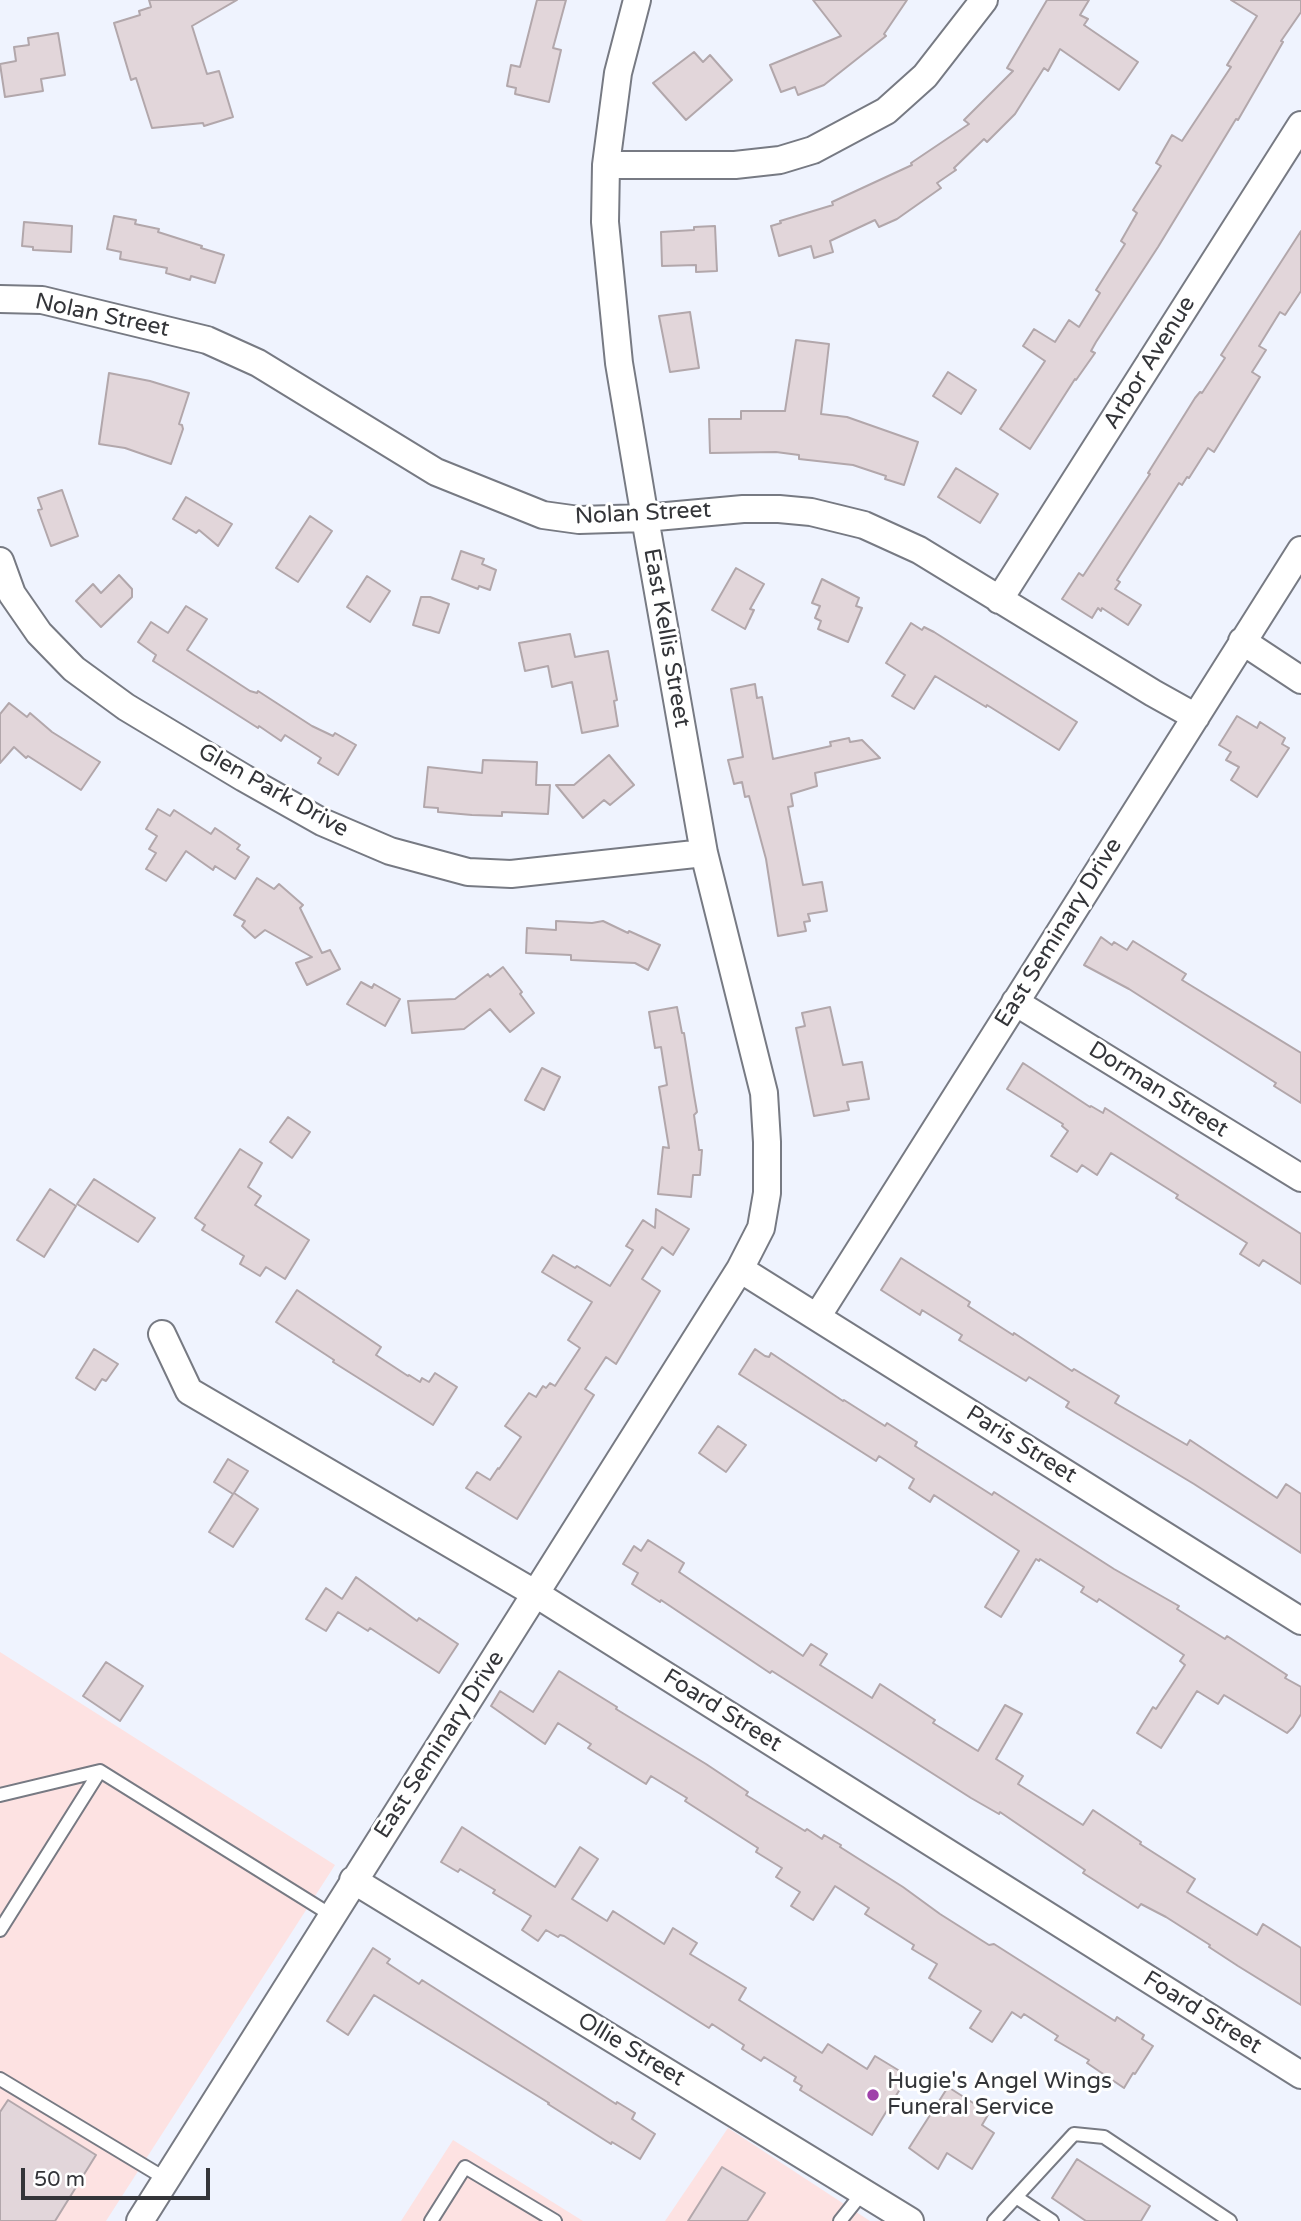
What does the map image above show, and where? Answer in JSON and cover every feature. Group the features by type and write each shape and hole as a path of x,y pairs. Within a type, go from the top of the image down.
{"street":[{"name":"East Kellis Street","path":"637,0 618,73 606,165 605,222 618,350 705,853 764,1093 768,1142 767,1193 761,1228 740,1269"},
{"path":"606,165 735,165 780,160 813,150 886,111 925,76 984,0"},
{"name":"Arbor Avenue","path":"999,600 1297,142"},
{"name":"Nolan Street","path":"0,299 42,300 207,340 258,363 436,472 543,515 579,520 645,518 743,509 811,512 864,525 919,550 1153,694 1196,717"},
{"name":"East Seminary Drive","path":"817,1317 1196,717 1241,641 1301,550"},
{"name":"Glen Park Drive","path":"0,561 12,594 39,633 74,669 126,707 322,822 390,850 468,872 511,874 705,853"},
{"path":"1241,641 1301,680"},
{"name":"Dorman Street","path":"1015,1002 1301,1178"},
{"name":"East Seminary Drive","path":"140,2221 331,1914 740,1269"},
{"name":"Paris Street","path":"740,1269 1301,1621"},
{"name":"Foard Street","path":"162,1334 189,1391 536,1594 1301,2075"},
{"name":"Ollie Street","path":"353,1880 910,2221"}],"lane":[{"path":"0,1930 100,1771"},
{"path":"0,1795 100,1771 331,1914"},
{"path":"0,2079 166,2179"},
{"path":"994,2221 1074,2134 1104,2137 1230,2221"},
{"path":"431,2221 465,2167 555,2221"},
{"path":"840,2221 863,2192"},
{"path":"1016,2197 1052,2221"}],"shaded area":[{"path":"0,1652 335,1865 106,2221 0,2221"},
{"path":"728,2128 870,2221 665,2221"},
{"path":"453,2140 583,2221 401,2221"}],"building":[{"path":"149,0 237,0 192,26 207,74 219,71 233,117 204,126 203,123 152,128 136,78 131,80 114,23 140,15 139,11 151,7"},
{"path":"537,0 566,0 553,48 561,50 549,102 515,94 516,88 507,86 511,65 520,67"},
{"path":"813,0 907,0 884,34 886,36 824,85 798,95 795,87 781,92 770,65 841,36"},
{"path":"1047,0 1089,0 1080,15 1088,19 1084,25 1138,62 1119,90 1060,49 1048,71 1044,68 1015,114 987,142 984,139 954,168 956,170 937,183 941,188 897,219 879,227 875,220 830,241 833,252 814,258 811,246 779,256 771,226 833,205 832,202 912,165 911,163 969,124 964,120 1013,71 1007,68"},
{"path":"1231,0 1301,0 1301,12 1281,41 1283,42 1238,120 1236,119 1096,342 1091,351 1095,353 1030,449 1000,429 1045,361 1023,346 1034,329 1055,342 1069,320 1079,327 1100,293 1096,290 1125,244 1121,241 1137,213 1133,210 1161,166 1156,163 1172,135 1182,141 1231,67 1227,65 1257,16"},
{"path":"58,33 65,75 41,79 43,91 5,97 0,64 16,61 14,47 29,45 28,38"},
{"path":"694,52 703,62 710,55 732,80 686,120 653,83"},
{"path":"114,216 136,220 135,224 159,229 158,232 224,255 215,283 191,276 190,280 166,273 167,268 120,259 121,252 107,249"},
{"path":"24,222 72,226 71,252 33,250 33,247 22,246"},
{"path":"715,226 717,271 696,272 696,265 662,266 661,232"},
{"path":"1301,231 1301,291 1285,315 1280,312 1259,346 1266,350 1252,372 1260,377 1214,452 1208,448 1189,478 1187,477 1182,485 1179,483 1117,580 1120,582 1115,589 1141,605 1128,625 1102,608 1101,611 1098,608 1092,618 1062,599 1079,573 1083,576 1150,474 1148,473 1195,398 1202,393 1225,358 1221,355"},
{"path":"690,312 699,368 670,372 659,316"},
{"path":"796,340 829,344 821,414 847,417 918,442 904,485 853,465 799,459 799,455 776,452 710,453 709,419 741,419 741,411 785,411"},
{"path":"948,372 976,390 961,414 933,396"},
{"path":"109,373 150,381 189,393 179,424 183,429 171,464 125,448 99,444"},
{"path":"956,468 998,494 980,523 938,497"},
{"path":"62,490 78,536 51,546 38,510 42,509 38,498"},
{"path":"186,497 232,524 218,546 199,530 196,533 173,519"},
{"path":"310,516 332,531 298,582 276,568"},
{"path":"461,551 484,559 482,564 496,570 490,590 479,586 478,589 452,579"},
{"path":"736,568 764,584 750,609 754,610 745,629 712,610"},
{"path":"119,575 132,589 132,597 101,627 76,601 93,584 101,593"},
{"path":"367,576 390,591 370,622 347,607"},
{"path":"822,579 859,598 856,606 862,608 848,642 818,629 821,621 815,618 820,606 812,603"},
{"path":"421,597 430,597 449,604 439,633 413,625"},
{"path":"186,606 207,619 187,650 250,691 258,691 312,726 333,736 335,733 356,745 338,775 318,763 321,758 285,735 281,741 153,661 156,655 138,642 151,622 168,633"},
{"path":"911,623 922,630 924,627 934,632 1077,722 1059,750 935,676 914,709 892,696 905,675 886,663"},
{"path":"570,634 575,657 608,651 617,700 614,701 618,726 582,733 572,682 552,687 548,666 525,671 519,643"},
{"path":"755,684 757,698 762,697 773,759 831,746 830,742 849,738 850,742 862,740 880,758 815,773 817,786 791,794 793,806 788,807 803,885 822,882 827,911 808,914 810,921 804,922 806,931 778,936 766,859 749,796 745,797 742,782 734,784 728,760 743,757 731,689"},
{"path":"9,703 27,717 30,713 52,732 100,762 81,790 28,756 26,758 14,747 0,763 0,714"},
{"path":"1237,716 1257,728 1260,722 1285,738 1282,744 1289,748 1257,797 1231,780 1239,767 1226,760 1231,752 1219,745"},
{"path":"609,755 634,785 610,805 604,800 583,818 556,785 574,785"},
{"path":"483,760 537,762 536,785 550,785 548,814 502,812 502,816 472,815 438,812 438,808 424,807 428,767 482,773"},
{"path":"158,809 170,816 174,810 211,834 215,828 240,845 237,849 249,857 235,879 215,866 213,870 186,851 166,881 146,869 156,853 149,849 157,836 146,829"},
{"path":"257,878 274,889 279,884 303,905 300,908 322,953 330,950 340,969 307,985 296,963 312,957 265,930 255,938 242,926 245,921 234,915"},
{"path":"556,921 603,921 660,945 648,970 635,963 571,960 571,955 526,953 527,928 556,930"},
{"path":"1101,937 1112,945 1114,942 1127,950 1133,941 1186,974 1182,980 1301,1053 1301,1103 1274,1086 1276,1083 1129,989 1084,965"},
{"path":"503,967 534,1013 510,1032 490,1009 464,1029 412,1033 408,1001 455,999 488,974 490,977"},
{"path":"361,982 372,988 374,984 400,999 385,1026 347,1004"},
{"path":"677,1007 697,1112 694,1115 699,1150 702,1150 700,1175 693,1175 691,1197 658,1194 663,1147 669,1148 659,1087 667,1085 661,1047 655,1048 649,1012"},
{"path":"830,1007 843,1065 862,1062 869,1099 847,1102 849,1110 814,1116 796,1028 805,1026 802,1013"},
{"path":"1023,1063 1090,1107 1103,1113 1105,1108 1301,1234 1301,1284 1263,1260 1259,1266 1240,1254 1247,1243 1111,1153 1097,1175 1082,1165 1077,1172 1051,1156 1068,1131 1063,1124 1007,1089"},
{"path":"542,1068 560,1077 544,1110 525,1100"},
{"path":"288,1117 310,1132 292,1158 270,1142"},
{"path":"240,1149 262,1163 248,1187 261,1196 255,1205 309,1240 285,1279 266,1267 260,1276 240,1264 244,1256 202,1230 205,1225 195,1218"},
{"path":"94,1179 155,1218 138,1242 77,1204"},
{"path":"50,1189 76,1206 44,1257 17,1240"},
{"path":"656,1209 689,1229 673,1255 662,1247 642,1279 660,1291 616,1364 606,1357 585,1389 594,1395 517,1519 466,1488 477,1472 490,1480 499,1469 521,1437 505,1426 529,1393 536,1397 543,1386 546,1388 550,1383 555,1386 580,1348 568,1340 592,1302 542,1272 553,1255 610,1286 633,1250 626,1246 643,1220 655,1228"},
{"path":"901,1258 970,1302 968,1306 1013,1335 1014,1333 1072,1371 1074,1369 1119,1396 1115,1403 1187,1445 1190,1440 1277,1498 1286,1484 1301,1494 1301,1553 1194,1484 1066,1407 1069,1402 1029,1377 1026,1381 959,1340 962,1335 922,1310 920,1315 881,1290"},
{"path":"297,1290 381,1347 376,1355 408,1376 420,1382 422,1378 429,1382 435,1373 457,1387 433,1425 333,1362 334,1360 276,1322"},
{"path":"94,1349 118,1364 106,1381 102,1379 95,1390 76,1378"},
{"path":"755,1349 769,1357 771,1353 843,1401 885,1426 887,1423 917,1442 915,1446 992,1495 994,1492 1114,1569 1179,1606 1177,1609 1225,1639 1227,1636 1287,1675 1285,1678 1301,1687 1301,1714 1293,1727 1287,1733 1224,1695 1218,1704 1197,1691 1161,1748 1137,1733 1185,1665 1180,1661 1184,1655 1099,1599 1097,1602 1081,1592 1084,1587 1040,1559 1036,1559 1001,1617 985,1607 1019,1551 934,1495 930,1502 909,1488 914,1479 879,1456 876,1461 739,1374"},
{"path":"718,1426 746,1445 726,1472 699,1453"},
{"path":"228,1459 248,1471 234,1493 258,1509 233,1547 209,1532 233,1494 214,1482"},
{"path":"648,1540 684,1563 679,1572 803,1656 811,1644 827,1654 820,1665 872,1698 880,1684 935,1720 933,1723 978,1751 1005,1705 1022,1714 996,1759 1023,1776 1018,1784 1083,1825 1093,1810 1195,1879 1187,1892 1257,1935 1263,1924 1301,1948 1301,2005 1166,1917 1141,1904 1138,1908 1083,1873 1085,1870 1000,1812 999,1814 971,1798 632,1584 638,1573 623,1564 634,1546 641,1551"},
{"path":"356,1577 417,1621 419,1618 458,1644 439,1673 370,1628 368,1631 338,1612 326,1631 306,1619 326,1588 342,1599"},
{"path":"106,1662 143,1686 120,1721 83,1696"},
{"path":"559,1671 706,1764 748,1792 746,1795 805,1831 807,1829 822,1839 824,1835 841,1845 840,1847 989,1945 994,1944 1115,2021 1117,2017 1144,2035 1142,2039 1153,2046 1135,2074 1133,2073 1124,2088 1087,2063 1089,2060 1055,2040 1058,2036 1024,2014 1021,2018 1012,2012 992,2042 970,2028 981,2011 929,1978 937,1964 912,1949 914,1945 865,1914 869,1908 835,1886 813,1920 791,1906 800,1892 776,1877 782,1868 756,1852 758,1848 685,1801 687,1798 651,1776 646,1784 588,1748 591,1744 558,1723 545,1744 491,1706 500,1691 533,1712"},
{"path":"462,1827 555,1887 580,1847 598,1859 572,1899 607,1921 613,1911 664,1944 673,1928 697,1943 690,1954 746,1988 739,2000 822,2053 828,2044 867,2069 875,2056 908,2076 872,2135 800,2090 802,2086 794,2081 796,2077 764,2057 761,2061 742,2049 744,2045 712,2024 709,2028 564,1936 558,1937 546,1930 538,1941 522,1930 531,1916 460,1869 458,1872 441,1862"},
{"path":"373,1948 390,1959 387,1963 419,1984 422,1980 616,2104 617,2102 635,2113 632,2119 655,2134 640,2159 612,2142 611,2144 374,1995 348,2035 327,2021"},
{"path":"948,2087 989,2113 982,2125 994,2133 972,2169 947,2153 938,2169 909,2148"},
{"path":"8,2100 96,2155 55,2221 0,2221 0,2112"},
{"path":"1077,2159 1150,2206 1141,2221 1086,2221 1052,2198"},
{"path":"722,2167 765,2193 747,2221 688,2221"}],"place":[{"name":"Hugie's Angel Wings Funeral Service","path":"873,2095"}]}
